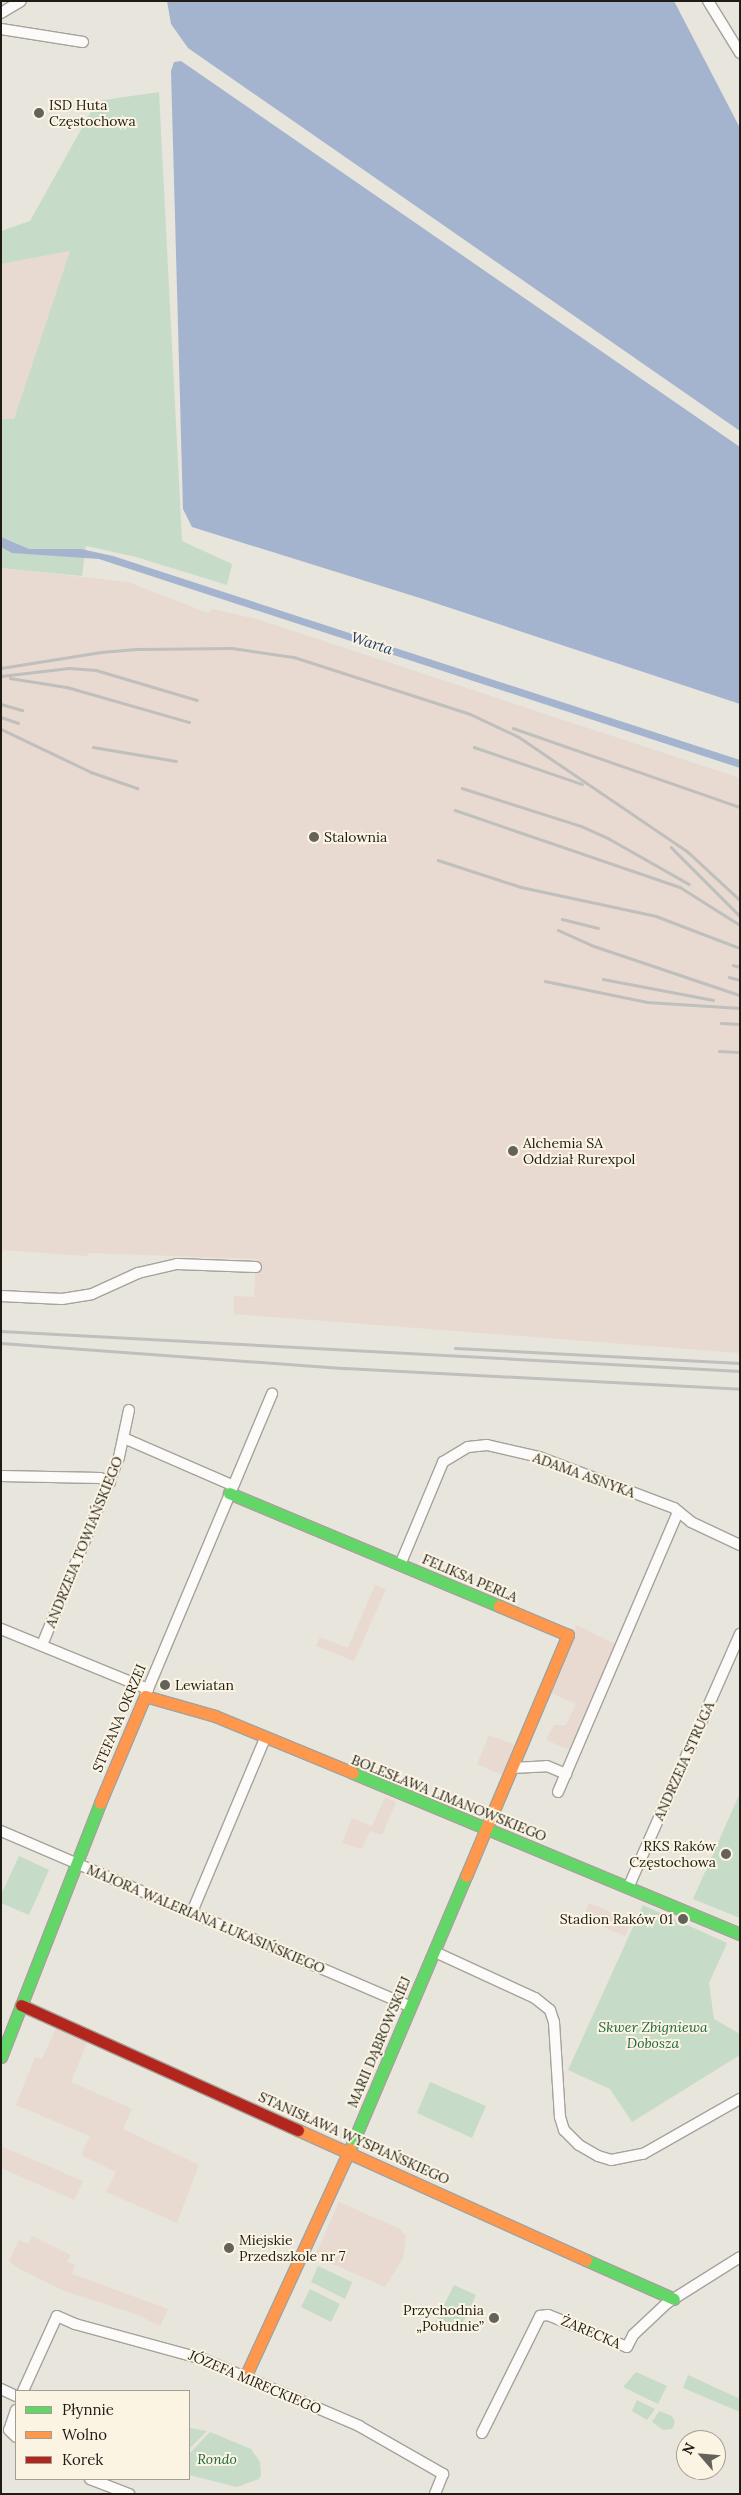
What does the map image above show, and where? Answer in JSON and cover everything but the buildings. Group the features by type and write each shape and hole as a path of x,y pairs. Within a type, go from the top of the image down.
{"street":[{"path":"1,13 21,1"},
{"path":"708,1 740,52"},
{"path":"1,29 83,42"},
{"path":"1,1296 62,1299 92,1294 138,1273 177,1264 256,1267"},
{"name":"STEFANA OKRZEI","path":"1,2057 74,1863 147,1692 230,1489 272,1394"},
{"name":"ANDRZEJA TOWIAŃSKIEGO","path":"42,1645 126,1439 129,1410"},
{"name":"ANDRZEJA TOWIAŃSKIEGO","path":"126,1439 230,1489"},
{"name":"ADAMA ASNYKA","path":"400,1565 443,1462 468,1447 487,1446 539,1457 678,1512 691,1522 740,1546"},
{"path":"1,1476 100,1478 110,1482"},
{"name":"FELIKSA PERLA","path":"230,1489 400,1565 568,1635 487,1829"},
{"path":"558,1792 678,1512"},
{"name":"BOLESŁAWA LIMANOWSKIEGO","path":"1,1629 42,1645 147,1692 197,1710 740,1934"},
{"name":"ANDRZEJA STRUGA","path":"628,1888 740,1634"},
{"path":"192,1912 265,1738"},
{"path":"512,1768 547,1766 566,1774"},
{"name":"MARII DĄBROWSKIEJ","path":"246,2375 348,2152 487,1829"},
{"name":"MAJORA WALERIANA ŁUKASIŃSKIEGO","path":"1,1831 410,2006"},
{"path":"435,1952 535,1998 550,2010 554,2022 560,2117 564,2130 579,2145 598,2156 611,2160 643,2154 740,2099"},
{"name":"STANISŁAWA WYSPIAŃSKIEGO","path":"21,2005 674,2299"},
{"name":"ŻARECKA","path":"482,2433 540,2316 548,2314 627,2347 633,2335 674,2299 740,2257"},
{"name":"JÓZEFA MIRECKIEGO","path":"24,2390 57,2316 75,2324 175,2349 246,2375 359,2426 443,2474 435,2494"},
{"path":"1,2389 15,2396"},
{"path":"15,2413 9,2430 15,2436"},
{"path":"93,2480 129,2494"}],"shaded area":[{"path":"70,251 14,419 1,419 1,264"},
{"path":"1,568 128,582 208,613 212,609 260,620 740,778 740,1353 234,1314 234,1296 254,1297 256,1259 89,1253 88,1256 1,1250"},
{"path":"375,1585 386,1589 354,1661 316,1646 320,1637 348,1648"},
{"path":"577,1625 617,1645 570,1750 546,1740 554,1725 566,1725 576,1704 549,1692"},
{"path":"489,1735 515,1745 502,1775 477,1764"},
{"path":"385,1797 396,1802 382,1835 370,1831 362,1849 342,1843 352,1818 372,1826"},
{"path":"589,1903 632,1921 625,1936 582,1918"},
{"path":"56,2028 87,2043 71,2082 132,2109 123,2129 199,2165 177,2223 106,2192 116,2172 81,2155 90,2136 16,2105 35,2057 42,2059"},
{"path":"1,2146 83,2181 74,2200 1,2168"},
{"path":"339,2202 400,2229 406,2237 403,2258 385,2287 315,2256"},
{"path":"32,2236 71,2255 67,2262 75,2265 72,2274 168,2309 160,2326 133,2313 64,2291 19,2269 9,2261 19,2240 28,2244"}],"green space":[{"path":"159,92 182,541 232,564 227,585 136,557 86,546 82,576 1,568 1,419 14,419 70,251 1,264 1,231 30,221 97,101"},
{"name":"RKS Raków Częstochowa","path":"740,1793 740,1918 693,1899"},
{"path":"19,1856 49,1870 29,1915 1,1903 1,1895"},
{"name":"Skwer Zbigniewa Dobosza","path":"643,1905 727,1943 709,1983 714,2019 740,2034 740,2055 632,2122 610,2089 568,2070"},
{"path":"430,2082 486,2106 472,2138 417,2113"},
{"path":"318,2266 352,2282 345,2299 311,2282"},
{"path":"454,2285 476,2295 458,2333 435,2323"},
{"path":"310,2289 340,2304 331,2322 301,2307"},
{"path":"636,2372 667,2386 658,2404 623,2387"},
{"path":"688,2375 738,2398 740,2395 740,2412 683,2388"},
{"path":"637,2400 655,2409 647,2420 632,2411"},
{"path":"659,2411 672,2416 675,2422 672,2429 663,2430 652,2422"},
{"name":"Rondo","path":"190,2428 207,2431 190,2448"},
{"name":"Rondo","path":"210,2432 251,2449 260,2462 261,2475 259,2479 237,2487 190,2475 190,2453"}],"water":[{"path":"167,1 674,1 740,128 740,431 188,48 171,24"},
{"path":"181,61 740,447 740,704 423,599 192,527 183,509 171,71 174,62"},
{"name":"Warta","path":"1,537 29,549 81,549 113,556 740,760 740,768 99,559 12,553 1,547"}],"railway":[{"path":"1,668 101,652 139,649 232,648 294,657 470,714 519,737 687,851 740,900"},
{"path":"1,676 69,668 96,670 197,700"},
{"path":"10,678 67,687 189,722"},
{"path":"1,704 22,710"},
{"path":"1,717 18,723"},
{"path":"513,728 740,807"},
{"path":"1,729 91,772 137,788"},
{"path":"93,747 176,761"},
{"path":"474,747 582,784"},
{"path":"462,788 581,826 608,838 689,884"},
{"path":"455,810 680,887 740,925"},
{"path":"671,847 740,916"},
{"path":"438,860 521,887 656,916 740,948"},
{"path":"562,919 598,928"},
{"path":"558,930 591,945 740,995"},
{"path":"733,965 740,967"},
{"path":"729,977 740,980"},
{"path":"603,979 713,1000"},
{"path":"545,981 647,1002 740,1008"},
{"path":"721,1023 740,1024"},
{"path":"719,1051 740,1052"},
{"path":"1,1331 740,1371"},
{"path":"1,1343 345,1368 740,1389"},
{"path":"455,1348 740,1363"}],"traffic: fast":[{"path":"229,1493 499,1606"},
{"path":"353,1773 740,1934"},
{"path":"1,2057 100,1803"},
{"path":"350,2149 466,1876"},
{"path":"586,2260 674,2299"}],"traffic: slow":[{"path":"466,1876 568,1635 499,1606"},
{"path":"100,1803 145,1696 215,1716 353,1773"},
{"path":"298,2130 586,2260"},
{"path":"246,2375 350,2149"}],"traffic: jam":[{"path":"21,2005 298,2130"}],"place":[{"name":"ISD Huta Częstochowa","path":"39,113"},
{"name":"Stalownia","path":"314,837"},
{"name":"Alchemia SA Oddział Rurexpol","path":"513,1151"},
{"name":"Lewiatan","path":"165,1685"},
{"name":"RKS Raków Częstochowa","path":"726,1854"},
{"name":"Stadion Raków 01","path":"683,1919"},
{"name":"Miejskie Przedszkole nr 7","path":"229,2248"},
{"name":"Przychodnia „Południe”","path":"494,2318"}]}
